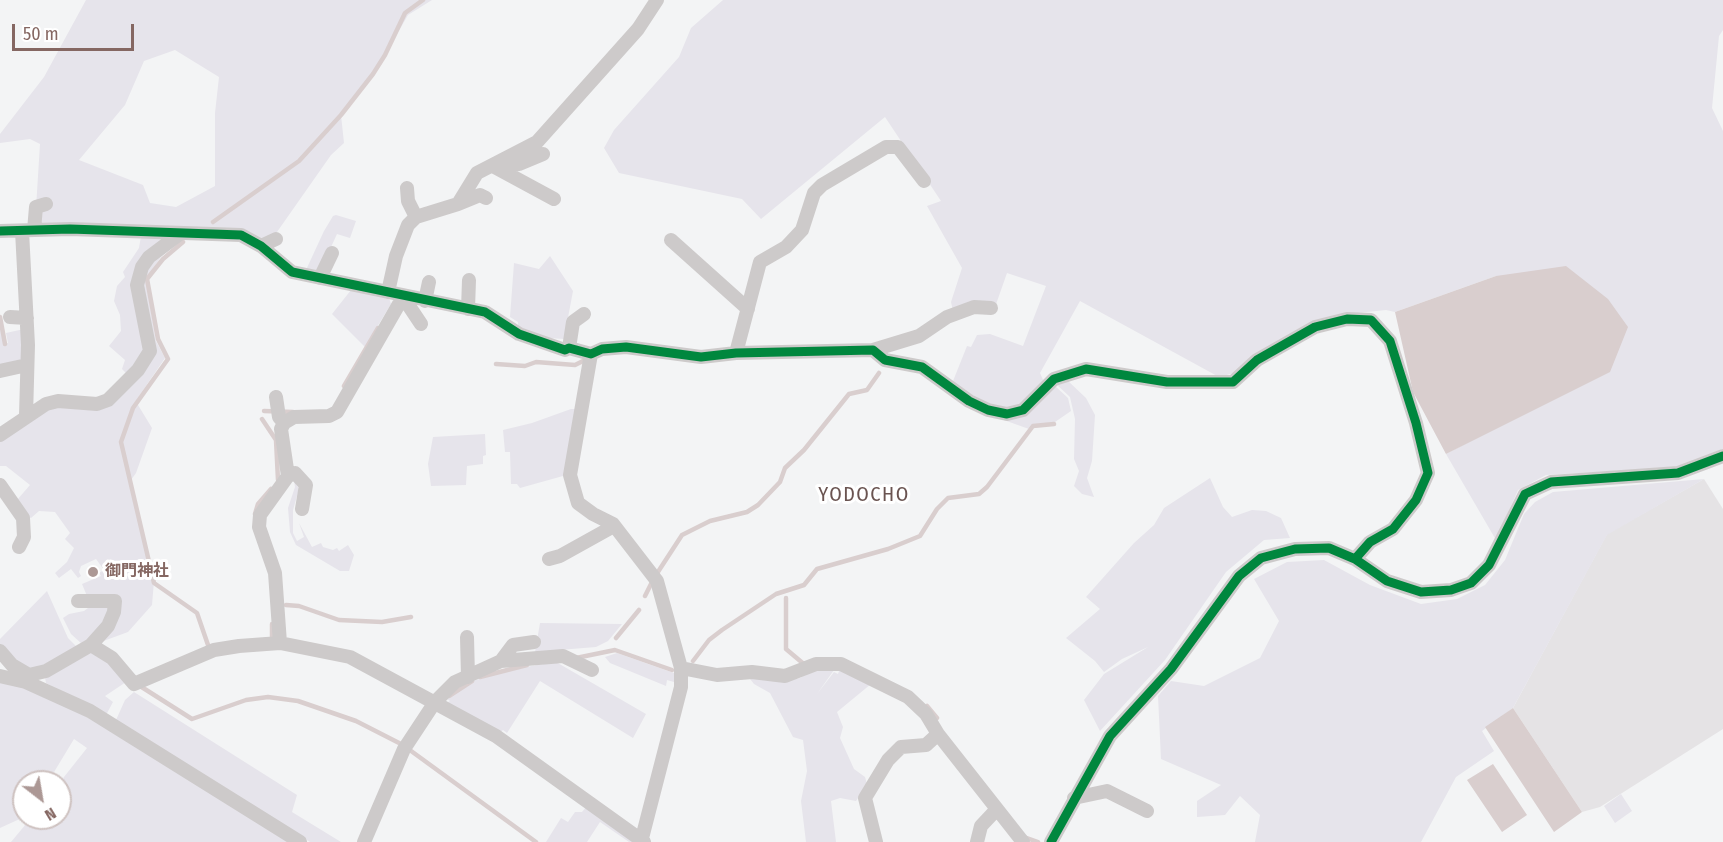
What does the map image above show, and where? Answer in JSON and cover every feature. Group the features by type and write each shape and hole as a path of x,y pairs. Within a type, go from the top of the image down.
{"street":[{"path":"458,204 477,173 537,142 638,29 657,0"},
{"path":"562,116 575,112 594,88"},
{"path":"735,354 760,262 786,247 802,230 814,193 822,185 886,147 898,147 924,181"},
{"path":"493,166 519,164 543,153"},
{"path":"493,166 554,199"},
{"path":"407,188 408,201 417,210"},
{"path":"417,210 458,204 480,195 486,198"},
{"path":"26,416 28,230 36,207 46,204"},
{"path":"388,292 405,233 417,210"},
{"path":"0,231 70,229 241,235 261,246 292,272 403,297 485,312 519,334 565,350 569,348 591,354 626,347 701,357 873,350 919,336 947,317 974,307 991,308"},
{"path":"0,435 46,404 58,401 97,404 108,400 138,370 150,351 137,285 142,267 149,257 181,233"},
{"path":"261,246 276,239"},
{"path":"671,240 747,309"},
{"path":"320,278 332,253"},
{"path":"468,309 469,280"},
{"path":"425,301 429,282"},
{"path":"403,297 421,324"},
{"path":"288,476 281,429 284,423 294,417 328,416 336,412 403,297"},
{"path":"569,348 573,322 584,314"},
{"path":"10,317 27,318"},
{"path":"873,350 885,360 922,367 969,401 988,410 1007,414 1023,410 1054,379 1086,369 1167,382 1233,382 1257,360 1315,327 1347,319 1371,320 1390,341 1416,423 1428,473 1416,500 1393,529 1370,542 1355,558"},
{"path":"91,645 112,658 134,684 214,650 280,642 350,657 496,736 572,793 642,841 681,687 681,668 657,581 614,526 578,503 570,475 591,354"},
{"path":"0,371 27,365"},
{"path":"276,397 279,417 284,423"},
{"path":"1051,842 1110,736 1171,669 1239,576 1261,558 1295,549 1329,548 1355,558 1388,581 1421,592 1451,590 1471,583 1489,565 1525,494 1551,483 1678,473 1723,456"},
{"path":"280,642 275,573 259,527 260,515 288,476 295,473 306,485 302,509"},
{"path":"0,485 30,525 31,533"},
{"path":"20,548 24,537 23,518"},
{"path":"549,559 560,556 614,526"},
{"path":"0,676 27,679 91,645 108,626 114,612 114,601 78,602"},
{"path":"467,637 468,677"},
{"path":"501,661 513,645 534,642"},
{"path":"0,651 27,679 100,717 300,842"},
{"path":"364,842 404,749 435,702 455,682 501,661 563,656 592,670"},
{"path":"681,668 717,675 752,672 785,676 816,664 841,664 908,697 926,714 938,734 1023,842"},
{"path":"876,842 865,798 876,789 901,747 926,745 938,734"},
{"path":"1074,798 1107,791 1147,811"},
{"path":"977,842 981,826 998,809"}],"shaded area":[{"path":"86,0 432,0 408,15 385,55 341,115 344,143 331,155 277,232 262,241 35,224 40,144 30,139 0,143 0,134 44,77","holes":["175,50 219,77 215,113 215,186 176,207 150,203 143,185 79,160 125,105 144,61"]},
{"path":"723,0 1723,0 1723,30 1719,36 1712,108 1723,131 1723,449 1680,467 1546,475 1518,490 1496,540 1446,454 1522,413 1496,276 1395,312 1386,310 1348,314 1234,373 1219,377 1080,301 1040,373 1044,382 1021,407 1005,410 972,397 953,381 967,346 971,347 977,335 990,334 1023,346 1046,286 1007,273 994,310 953,311 951,302 962,268 927,206 941,201 885,117 761,219 742,199 619,173 604,148 614,130 679,57 691,28"},
{"path":"336,215 356,221 350,238 337,234 319,273 306,270 324,231"},
{"path":"141,236 168,237 141,257 147,352 129,376 122,369 125,360 109,346 121,331 120,315 114,301 117,286 125,277 123,272 139,248"},
{"path":"181,240 161,257 146,279 156,341 165,358 133,405 138,405 152,428 136,473 131,480 154,581 152,605 128,632 98,643 119,609 116,594 87,596 82,584 101,576 99,573 104,570 96,559 81,566 79,572 81,576 78,578 71,569 59,578 55,573 67,562 74,548 65,539 70,533 55,512 39,511 31,518 26,515 17,500 30,485 6,466 0,466 0,439 34,416 56,406 94,409 152,359 140,283 144,266"},
{"path":"550,256 573,291 564,339 548,338 518,327 518,322 510,317 514,263 539,269"},
{"path":"1566,266 1608,299 1628,327 1610,372 1446,454 1413,392 1395,312 1496,276"},
{"path":"351,290 389,298 391,304 365,347 332,314"},
{"path":"0,325 4,344 8,343 6,333 24,329 22,362 0,366"},
{"path":"1067,380 1086,398 1095,415 1092,461 1087,478 1094,497 1082,494 1074,486 1079,471 1074,459 1075,419 1070,397 1056,384"},
{"path":"1054,385 1068,398 1071,411 1055,422 1032,425 1029,429 1001,419"},
{"path":"571,409 579,409 567,472 563,476 520,488 517,484 511,484 510,452 505,452 503,430 532,423"},
{"path":"485,434 486,455 483,456 483,464 467,466 466,485 431,486 428,464 433,437"},
{"path":"1210,478 1223,507 1232,517 1252,510 1266,511 1281,518 1290,538 1264,540 1226,572 1165,660 1100,731 1084,700 1104,674 1148,647 1122,659 1104,672 1095,661 1066,638 1100,609 1086,597 1134,543 1154,525 1164,508"},
{"path":"1704,479 1723,509 1723,729 1600,807 1582,812 1513,708 1607,534"},
{"path":"1704,479 1607,535 1513,708 1482,731 1494,751 1456,777 1421,842 1255,842 1260,815 1240,796 1225,815 1197,817 1197,801 1221,785 1161,759 1158,696 1171,681 1204,686 1260,658 1279,621 1254,579 1287,562 1324,560 1370,585 1421,604 1457,599 1485,585 1505,560 1524,514 1535,502 1553,492"},
{"path":"294,480 299,489 293,510 293,533 297,541 304,537 299,523 312,547 321,543 323,547 333,550 337,548 339,551 348,545 354,555 349,571 340,571 296,545 290,532 288,508 295,487"},
{"path":"47,591 68,638 79,649 59,660 30,669 15,664 0,647 0,639"},
{"path":"111,603 111,610 90,640 82,644 71,634 63,618 69,614 84,611 92,605"},
{"path":"540,623 622,624 608,641 596,647 535,652"},
{"path":"93,652 105,659 126,682 105,696 113,702 106,715 46,683 45,677 82,654"},
{"path":"617,653 674,673 674,682 667,680 666,686 610,663 605,657"},
{"path":"556,662 646,714 633,738 540,681 507,733 503,730 498,734 446,703 450,701 447,699 476,680 513,669"},
{"path":"819,668 834,670 817,694 834,672 838,674 840,668 871,684 837,712 843,727 840,738 854,769 865,777 867,784 856,801 840,798 831,801 836,842 806,842 801,801 807,771 803,740 793,737 770,693 754,684 747,675 781,682 800,678"},
{"path":"0,676 78,711 295,842 11,842 21,830 72,830 72,770 70,770 87,748 74,739 55,770 12,770 12,822 0,828"},
{"path":"134,692 297,795 292,812 341,842 310,842 116,720 125,700"},
{"path":"1513,708 1582,812 1554,832 1485,727"},
{"path":"1493,764 1527,815 1502,832 1467,780"},
{"path":"1621,794 1632,811 1615,823 1604,806"},
{"path":"587,806 634,842 629,842 600,822 587,842 546,842 561,818 568,822 575,812 582,812"}],"waterway":[{"path":"213,222 299,161 341,115 373,74 385,55 405,13 423,0"},
{"path":"183,242 163,259 147,279 158,339 168,359 133,408 121,442 154,583 197,613 208,645"},
{"path":"0,317 5,344"},
{"path":"344,386 378,328"},
{"path":"496,364 525,366 536,362 575,365 583,361"},
{"path":"645,596 682,535 710,521 747,512 758,505 780,482 785,468 804,450 849,394 867,390 879,373"},
{"path":"264,411 293,412"},
{"path":"262,419 276,440 278,480"},
{"path":"693,661 709,640 722,630 776,594 804,585 817,569 888,549 920,536 937,509 948,498 979,494 987,487 1033,426 1054,424"},
{"path":"255,514 258,504 271,489"},
{"path":"786,598 786,649 805,665"},
{"path":"286,605 299,606 339,620 382,622 411,617"},
{"path":"616,638 639,610"},
{"path":"272,624 272,639"},
{"path":"576,658 615,650 672,670"},
{"path":"480,677 527,665"},
{"path":"449,696 472,681"},
{"path":"140,686 192,719 246,700 268,697 298,701 356,721 403,745"},
{"path":"927,706 937,718"},
{"path":"407,748 536,842"},
{"path":"1024,837 1038,842"}],"cycle path":[{"path":"0,231 70,229 241,235 261,246 292,272 485,312 519,334 565,350 569,348 591,354 602,349 626,347 701,357 736,353 873,350 885,360 922,367 969,401 988,410 1007,414 1023,410 1054,379 1086,369 1167,382 1233,382 1257,360 1315,327 1347,319 1371,320 1390,341 1416,423 1428,473 1416,500 1393,529 1370,542 1355,559"},
{"path":"1051,842 1110,736 1171,669 1239,576 1261,558 1295,549 1329,548 1355,559 1387,581 1421,592 1451,590 1471,583 1489,565 1525,494 1551,482 1678,473 1723,456"}],"place":[{"name":"御門神社","path":"93,572"}],"district":[{"name":"YODOCHO","path":"864,495"}]}
